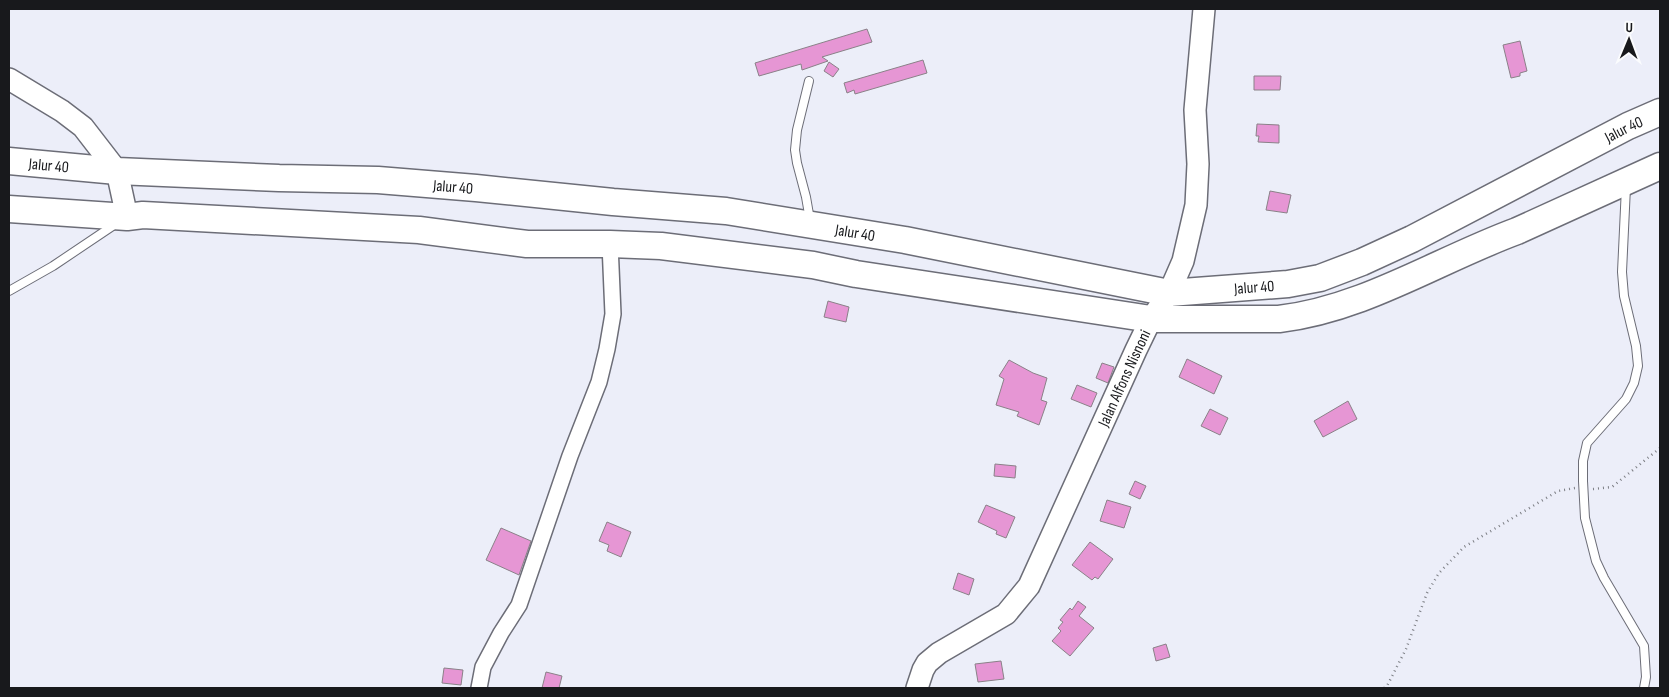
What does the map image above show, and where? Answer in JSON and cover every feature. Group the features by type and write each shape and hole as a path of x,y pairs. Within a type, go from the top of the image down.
{"highway":[{"name":"Jalur 40","path":"9,161 117,171 378,180 726,211 905,240 1170,293 1288,284 1320,278 1362,262 1412,239 1628,126 1660,112"},
{"name":"Jalur 40","path":"9,209 419,230 527,244 661,246 804,264 856,274 1151,319 1279,319 1300,317 1334,308 1373,293 1660,166"}],"main road":[{"name":"Jalan Alfons Nisnoni","path":"917,688 927,663 939,653 1006,614 1029,586 1136,350 1151,319 1170,293 1183,260 1196,205 1198,164 1195,110 1204,9"},
{"path":"9,79 62,111 83,127 117,171 135,216"}],"street":[{"path":"479,688 483,667 501,633 519,605 570,456 599,382 613,314 610,244"}],"lane":[{"path":"809,81 797,130 795,150 811,224"},
{"path":"1626,182 1622,272 1624,296 1636,346 1638,366 1634,382 1626,398 1587,443 1583,461 1583,481 1585,518 1596,561 1644,646 1646,677 1644,688"},
{"path":"9,290 135,216"}],"path":[{"path":"1384,688 1387,686 1406,649 1427,593 1439,573 1464,547 1558,492 1571,488 1612,487 1660,448"}],"building":[{"path":"867,29 872,42 822,57 828,61 802,70 801,64 759,76 755,63"},
{"path":"1520,41 1527,71 1520,73 1520,76 1511,78 1503,45"},
{"path":"923,60 927,73 855,94 854,90 847,93 844,83"},
{"path":"829,62 839,69 833,77 824,71"},
{"path":"1254,76 1281,76 1280,90 1254,90"},
{"path":"1257,124 1279,125 1279,143 1258,142 1259,136 1256,136"},
{"path":"1270,191 1291,195 1287,213 1266,210"},
{"path":"828,301 849,307 846,322 824,317"},
{"path":"1187,359 1222,376 1214,394 1179,377"},
{"path":"1009,360 1047,378 1041,400 1047,402 1039,425 1017,416 1019,412 996,405 1004,379 999,376"},
{"path":"1102,363 1114,367 1108,383 1096,378"},
{"path":"1077,385 1097,393 1091,407 1071,399"},
{"path":"1348,401 1357,419 1323,437 1314,421"},
{"path":"1210,409 1228,418 1220,435 1201,426"},
{"path":"995,464 1016,466 1015,478 994,476"},
{"path":"1135,481 1146,486 1140,499 1129,494"},
{"path":"1107,500 1131,507 1124,528 1100,521"},
{"path":"986,505 1015,517 1006,538 996,534 997,531 978,522"},
{"path":"607,522 631,532 621,557 607,551 609,545 599,541"},
{"path":"501,528 531,541 519,575 486,560"},
{"path":"1090,542 1113,559 1098,579 1095,577 1092,580 1072,565"},
{"path":"958,573 974,579 969,595 953,589"},
{"path":"1078,601 1086,607 1079,616 1094,628 1070,656 1052,641 1061,631 1058,628 1063,622 1060,620 1070,608 1072,610"},
{"path":"1166,644 1170,657 1156,661 1153,648"},
{"path":"1001,661 1004,679 978,682 975,664"},
{"path":"444,668 463,670 461,685 442,683"},
{"path":"546,672 562,676 559,688 542,688"}]}
